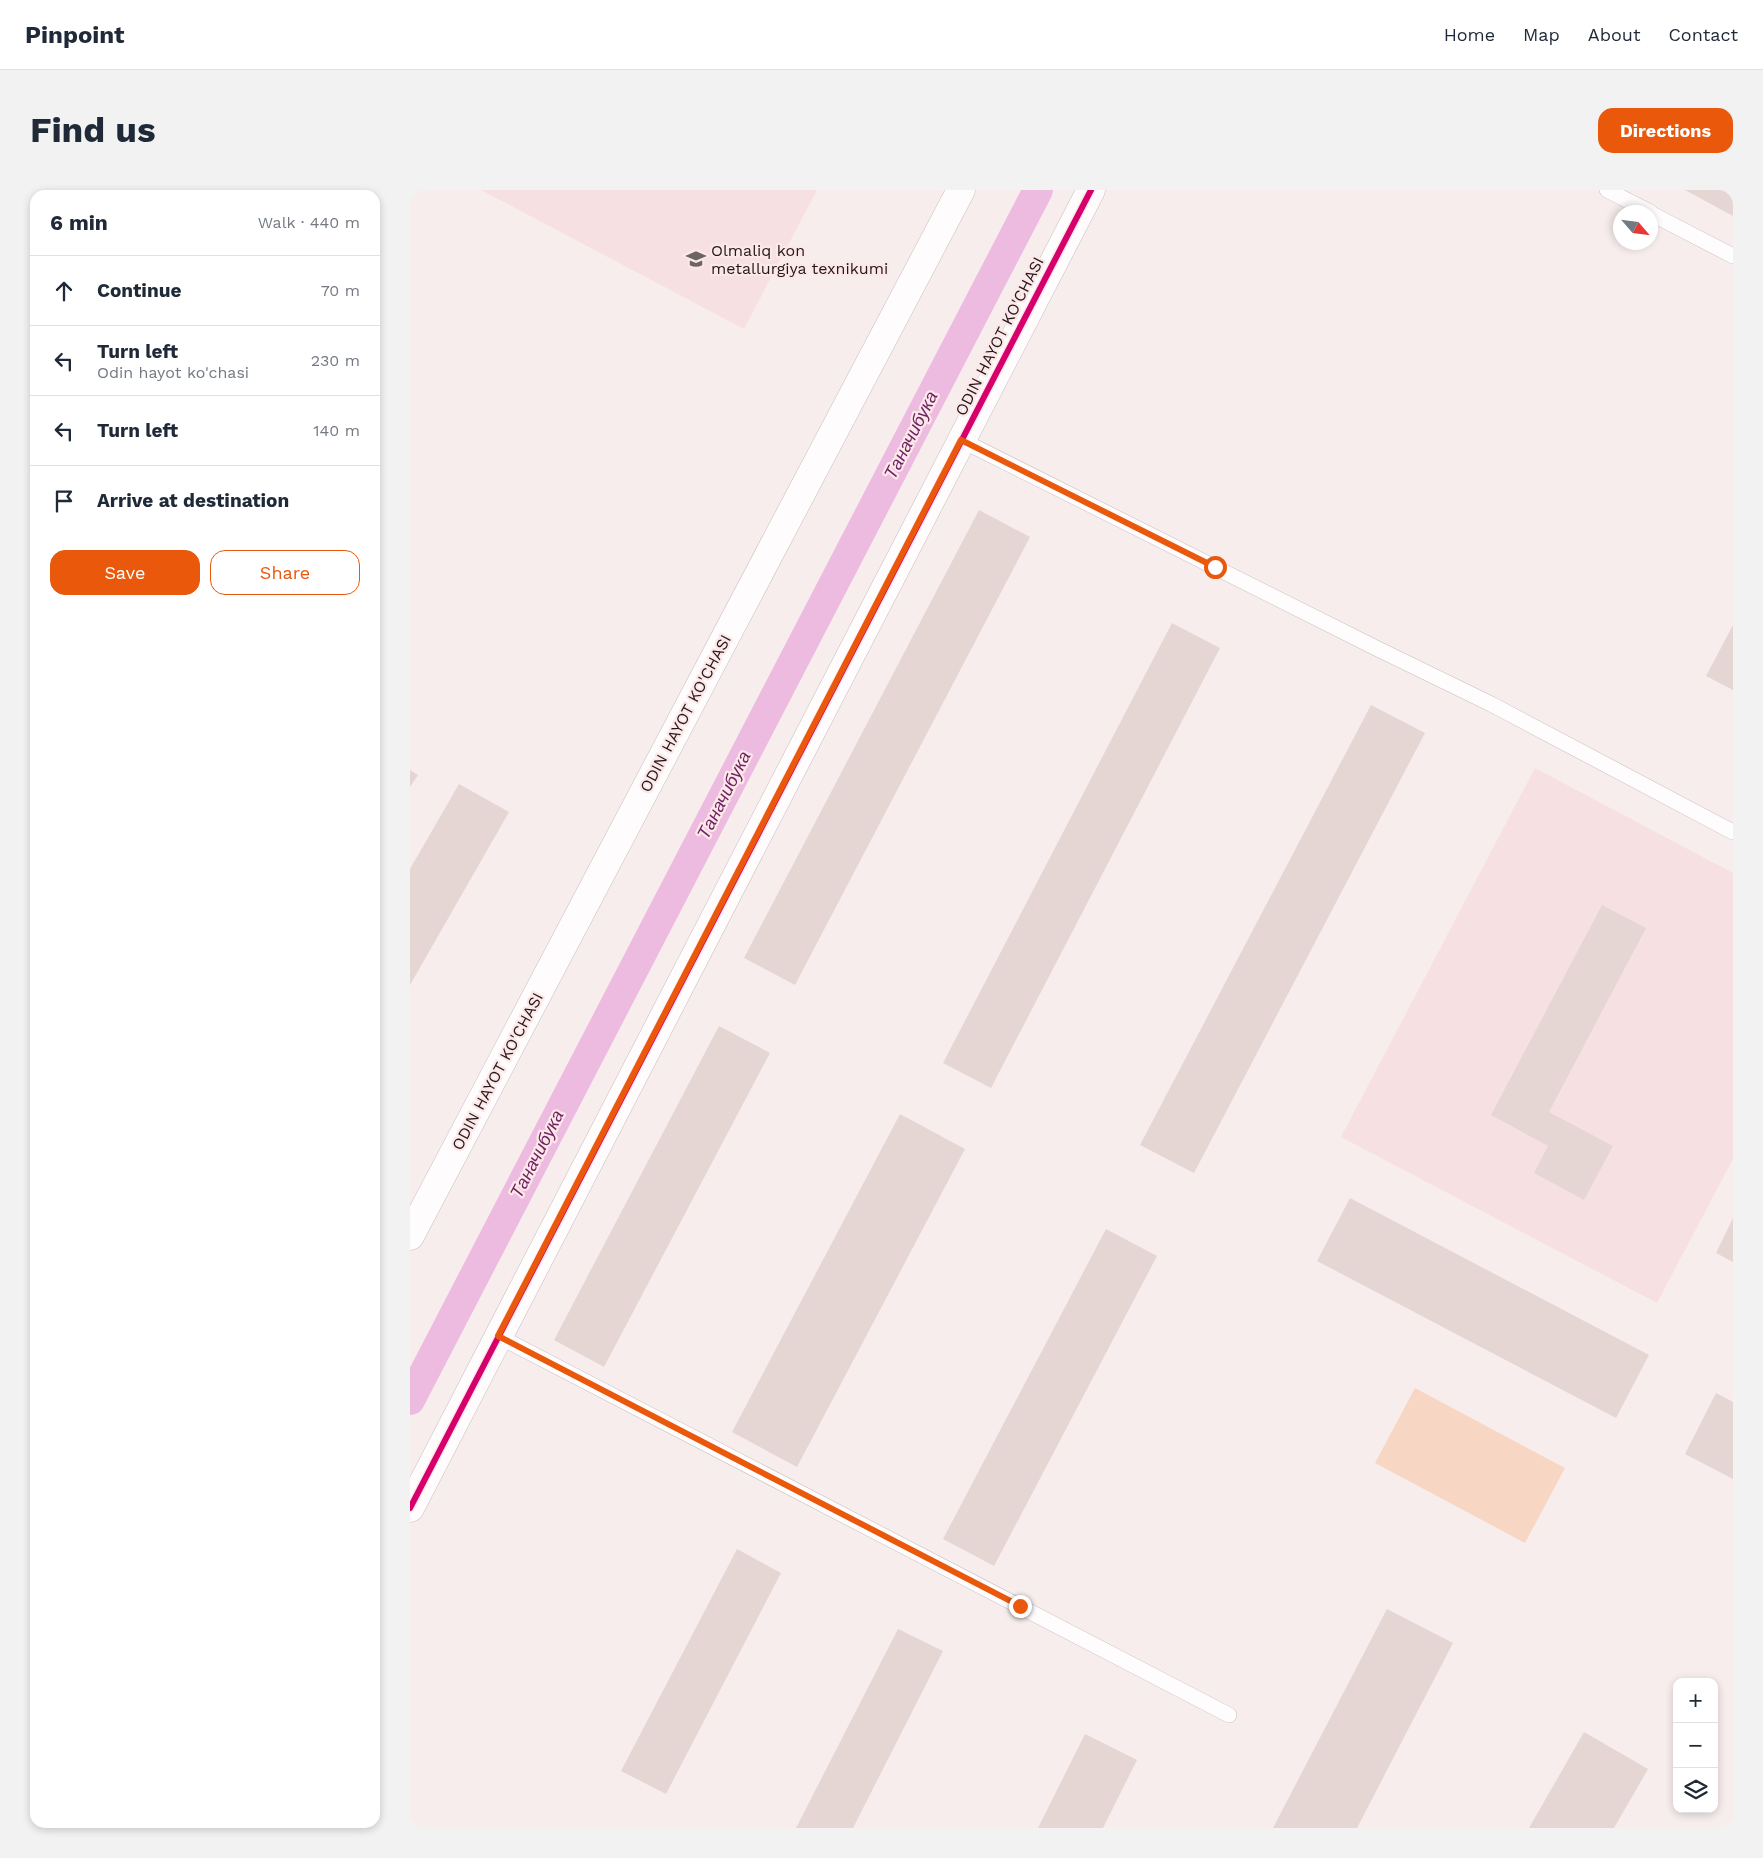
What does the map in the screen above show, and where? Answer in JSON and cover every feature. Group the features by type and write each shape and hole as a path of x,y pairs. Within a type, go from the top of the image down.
{"street":[{"name":"ODIN HAYOT KO'CHASI","path":"410,1236 961,190"},
{"name":"ODIN HAYOT KO'CHASI","path":"410,1508 1090,190"}],"lane":[{"path":"1607,190 1635,205"},
{"path":"1658,217 1733,256"},
{"path":"961,440 1491,704 1733,832"},
{"path":"498,1336 1229,1714"}],"shaded area":[{"name":"Olmaliq kon metallurgiya texnikumi","path":"481,190 817,190 744,329"},
{"path":"1535,768 1733,873 1733,1159 1657,1303 1341,1137"},
{"path":"1415,1388 1565,1468 1525,1543 1375,1463"}],"building":[{"path":"1685,190 1733,190 1733,216"},
{"path":"979,510 1030,537 795,985 744,958"},
{"path":"1172,623 1220,648 991,1088 943,1063"},
{"path":"1733,625 1733,690 1706,676"},
{"path":"1371,705 1425,733 1194,1173 1140,1145"},
{"path":"410,770 418,775 410,787"},
{"path":"459,784 509,812 410,985 410,869"},
{"path":"1602,905 1646,928 1549,1112 1613,1146 1584,1200 1534,1173 1548,1146 1491,1115"},
{"path":"719,1026 770,1053 604,1367 554,1340"},
{"path":"900,1114 965,1149 797,1467 732,1432"},
{"path":"1350,1198 1649,1355 1616,1418 1317,1261"},
{"path":"1733,1218 1733,1262 1716,1253"},
{"path":"1106,1229 1157,1256 994,1566 943,1539"},
{"path":"1716,1393 1733,1402 1733,1479 1685,1454"},
{"path":"737,1549 781,1573 666,1794 621,1771"},
{"path":"1387,1609 1453,1643 1357,1828 1273,1828"},
{"path":"898,1629 943,1651 853,1828 796,1828"},
{"path":"1584,1732 1648,1769 1614,1828 1529,1828"},
{"path":"1085,1734 1137,1760 1103,1828 1038,1828"}],"waterway":[{"name":"Таначибука","path":"410,1400 1038,190"}],"cycle path":[{"path":"410,1508 1091,190"}],"place":[{"name":"Olmaliq kon metallurgiya texnikumi","path":"696,259"}],"route":[{"path":"1020,1606 498,1336 961,440 1215,567"}]}
